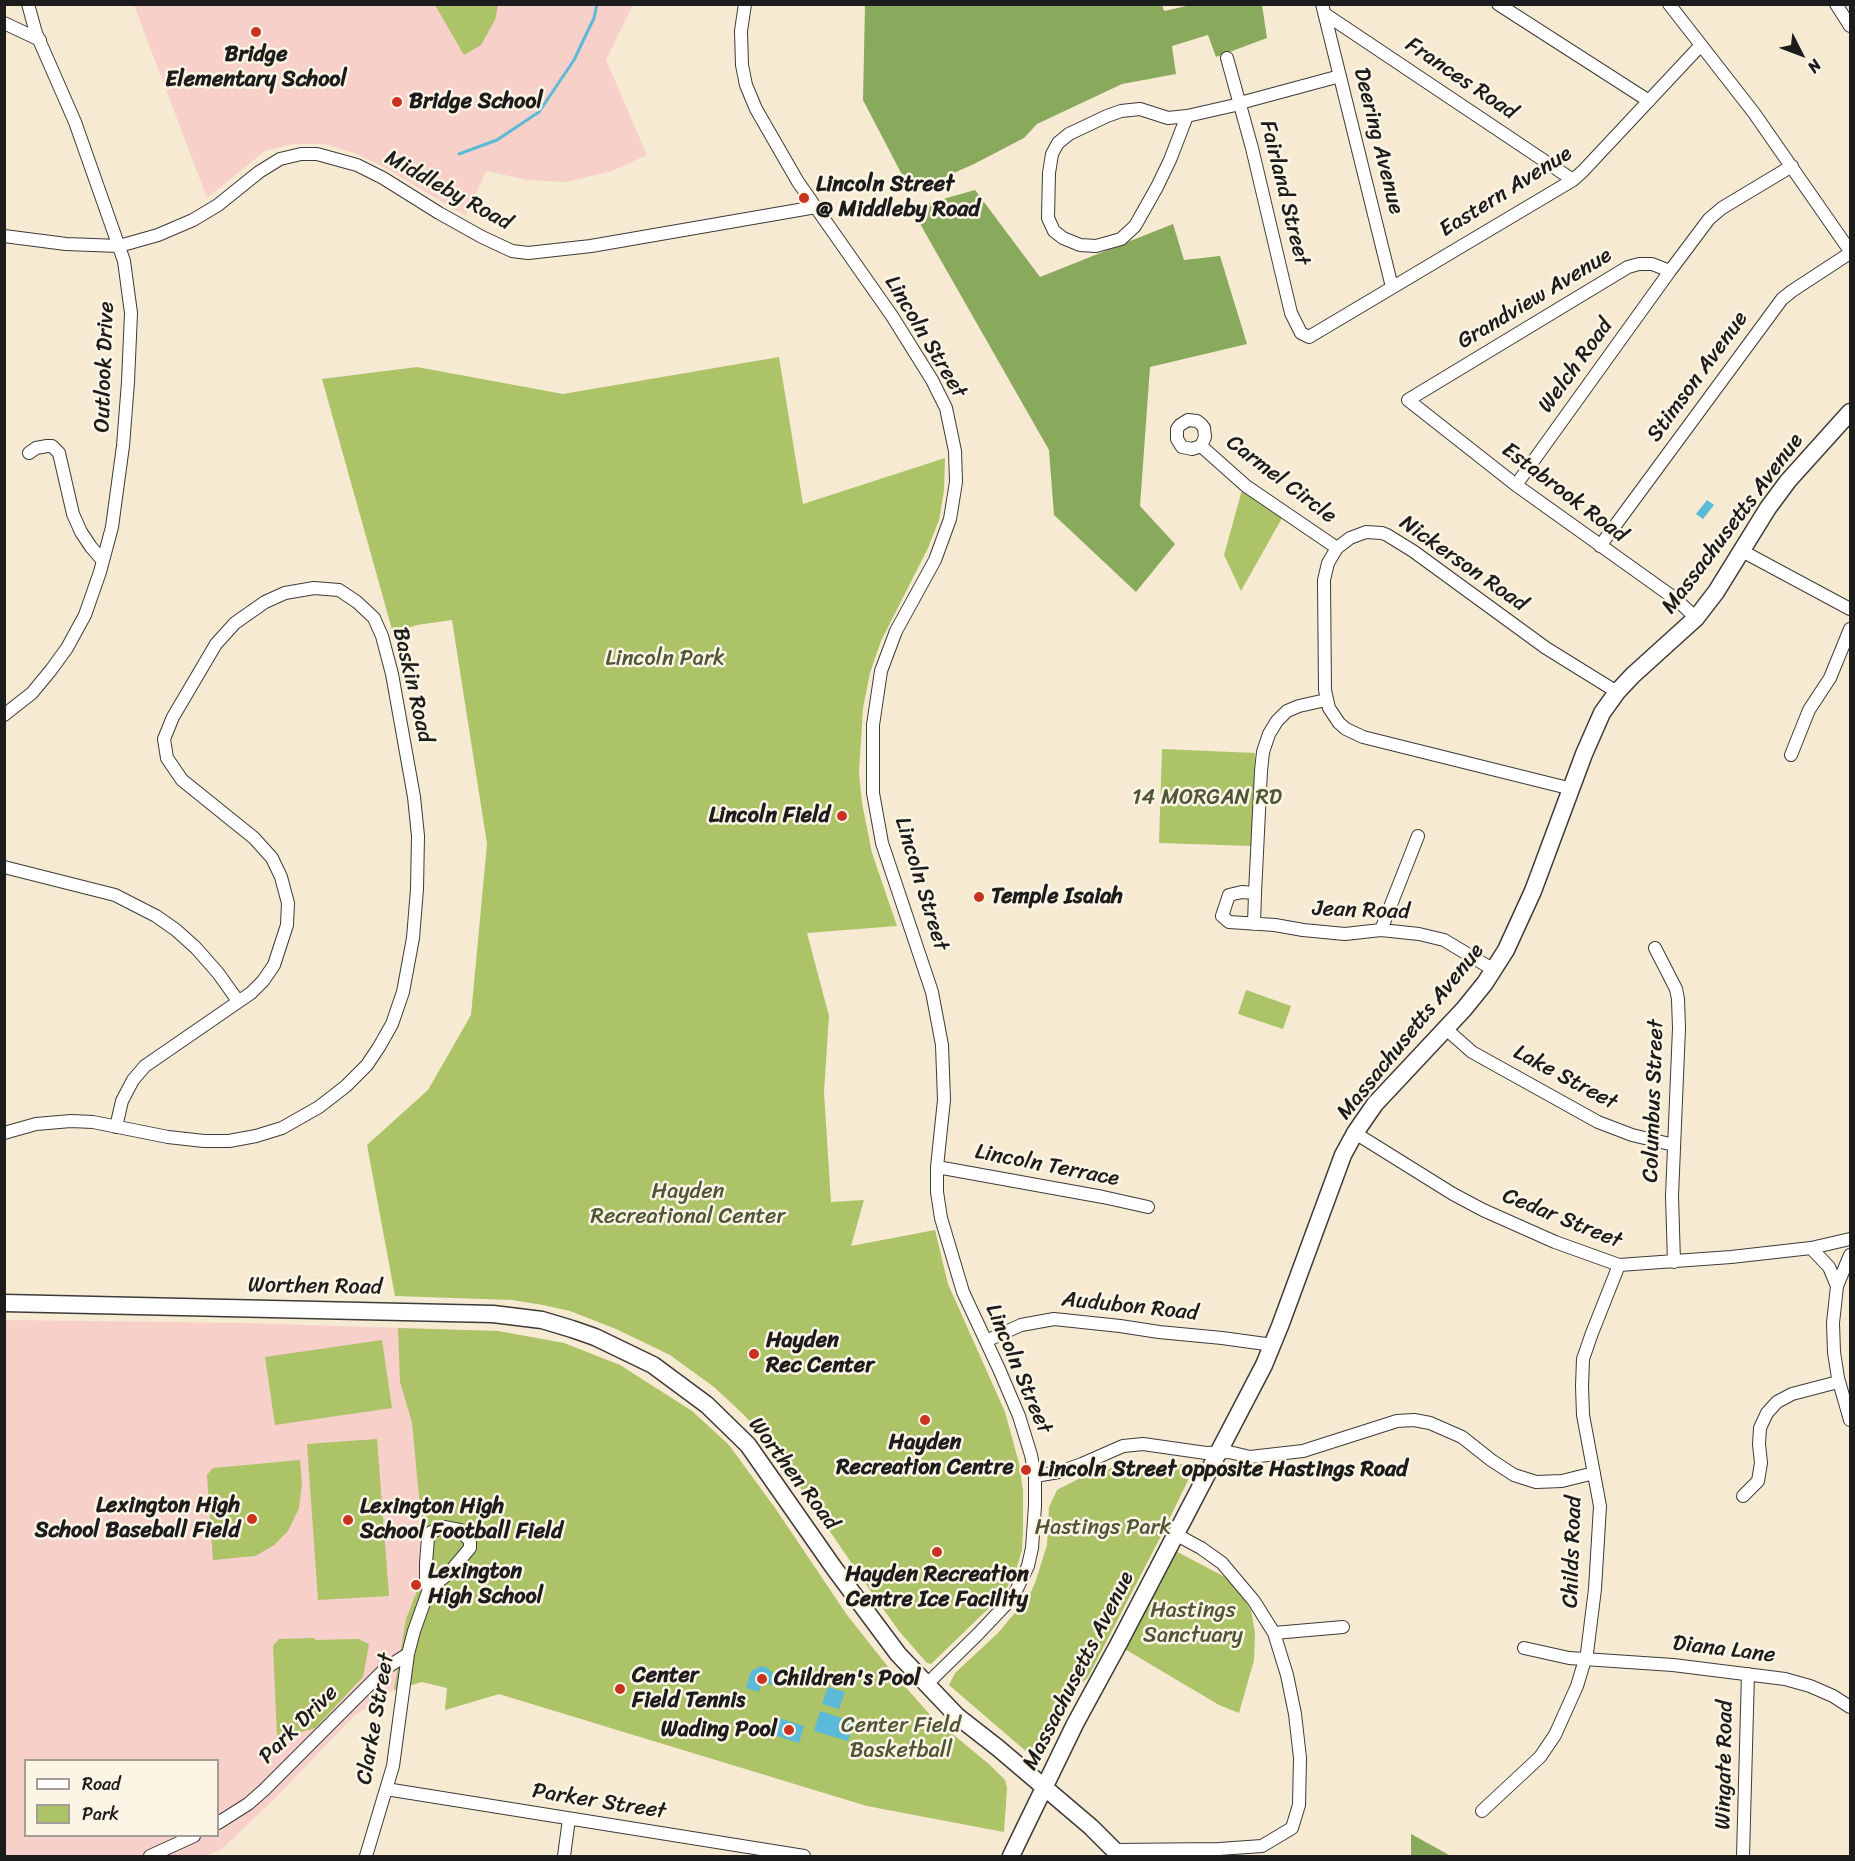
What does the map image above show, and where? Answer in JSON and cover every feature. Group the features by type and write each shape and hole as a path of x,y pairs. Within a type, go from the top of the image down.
{"main road":[{"name":"Massachusetts Avenue","path":"1011,1857 1075,1724 1242,1410 1273,1345 1343,1155 1355,1133 1375,1104 1464,1009 1494,970 1525,911 1602,713 1633,675 1696,618 1716,592 1768,508 1788,481 1851,412"},
{"name":"Worthen Road","path":"4,1303 492,1314 542,1320 595,1337 653,1365 707,1405 748,1445 834,1568 898,1654 957,1716 1091,1827 1117,1853"}],"street":[{"name":"Outlook Drive","path":"4,715 32,693 67,648 85,615 103,561 112,527 123,446 131,313 124,261 119,246 75,122 36,33 28,4"},
{"name":"Lincoln Street","path":"745,4 741,31 741,55 747,85 762,122 798,182 892,316 932,380 946,408 955,452 956,482 950,519 935,560 896,630 881,671 873,725 873,793 882,843 936,1006 942,1045 944,1100 937,1167 937,1192 945,1238 963,1292 1019,1416 1035,1476 1035,1511 1028,1566 1013,1597 927,1684"},
{"path":"1498,4 1649,101"},
{"path":"1669,4 1754,113 1851,252"},
{"path":"1836,4 1851,26"},
{"name":"Deering Avenue","path":"1324,9 1392,287"},
{"name":"Frances Road","path":"1324,9 1573,180"},
{"path":"4,23 40,40"},
{"name":"Eastern Avenue","path":"1304,335 1309,337 1573,180 1701,45"},
{"name":"Fairland Street","path":"1227,58 1291,313 1304,335"},
{"path":"1187,116 1157,187 1135,226 1121,239 1096,246 1080,245 1063,238 1054,231 1048,218 1049,173 1052,154 1058,143 1069,134 1122,111 1140,110 1168,118 1187,116 1340,76"},
{"name":"Middleby Road","path":"4,236 66,244 119,246 158,235 192,220 218,205 272,164 286,157 301,154 317,154 357,165 482,237 512,251 528,253 591,246 816,207"},
{"path":"1670,272 1709,219 1722,208 1792,166"},
{"name":"Stimson Avenue","path":"1600,546 1782,299 1851,252"},
{"name":"Grandview Avenue","path":"1408,400 1628,267 1652,264 1670,272"},
{"name":"Welch Road","path":"1516,485 1670,272"},
{"name":"Estabrook Road","path":"1408,400 1516,485 1677,600 1696,618"},
{"path":"29,453 36,448 47,446 52,446 59,453 69,503 78,527 91,548 103,561"},
{"name":"Carmel Circle","path":"1201,446 1246,486 1337,548"},
{"name":"Nickerson Road","path":"1337,548 1357,534 1375,532 1387,535 1413,551 1546,648 1617,692"},
{"path":"1337,548 1328,563 1324,580 1326,700 1339,723 1363,737 1572,789"},
{"path":"1742,551 1851,609"},
{"name":"Baskin Road","path":"4,1133 36,1124 71,1121 93,1122 168,1137 204,1141 229,1141 256,1136 282,1128 319,1107 368,1065 392,1024 402,995 413,938 418,836 416,812 392,674 382,636 374,618 357,602 339,590 314,588 285,593 265,602 235,623 216,644 173,717 164,739 166,758 182,780 254,838 272,858 281,877 288,903 287,925 274,965 263,981 145,1066 133,1080 122,1101 116,1126"},
{"path":"1791,755 1809,710 1830,678 1851,629"},
{"path":"1254,924 1263,752 1269,734 1287,711 1326,700"},
{"path":"1381,930 1418,836"},
{"path":"4,867 116,895 156,916 196,948 238,1001"},
{"name":"Jean Road","path":"1255,893 1242,892 1230,895 1222,916 1229,922 1345,934 1381,930 1419,934 1443,940 1494,970"},
{"name":"Columbus Street","path":"1655,948 1676,989 1679,1028 1674,1145 1674,1262"},
{"name":"Lake Street","path":"1446,1029 1473,1052 1598,1122 1632,1135 1674,1145"},
{"name":"Cedar Street","path":"1355,1133 1483,1210 1550,1240 1619,1265 1674,1262 1811,1248 1851,1239"},
{"name":"Lincoln Terrace","path":"937,1167 1100,1196 1148,1207"},
{"path":"1811,1248 1829,1268 1837,1286"},
{"path":"1851,1256 1837,1286 1833,1308 1838,1382 1851,1420"},
{"name":"Childs Road","path":"1482,1811 1540,1757 1555,1735 1568,1709 1586,1658 1595,1589 1600,1506 1583,1415 1584,1359 1619,1265"},
{"name":"Audubon Road","path":"986,1341 1021,1324 1054,1319 1273,1345"},
{"path":"1743,1496 1758,1481 1761,1463 1760,1428 1767,1413 1777,1402 1792,1394 1838,1382"},
{"path":"1035,1476 1059,1472 1123,1446 1143,1444 1206,1453 1229,1452 1250,1457 1303,1451 1397,1421 1414,1420 1430,1423 1462,1437 1514,1475 1536,1482 1562,1480 1594,1473"},
{"name":"Clarke Street","path":"366,1857 393,1766 408,1654 419,1614 429,1590 449,1573 470,1548 470,1541 460,1530 444,1527 431,1532 428,1538 426,1563 426,1584 429,1590"},
{"path":"1117,1853 1262,1846 1292,1828 1299,1805 1300,1758 1295,1714 1287,1675 1274,1633 1254,1601 1222,1563 1175,1534"},
{"path":"1274,1633 1343,1627"},
{"name":"Diana Lane","path":"1524,1648 1569,1658 1673,1665 1785,1679 1810,1686 1851,1707"},
{"name":"Park Drive","path":"219,1822 248,1804 264,1790 386,1668 408,1654"},
{"name":"Wingate Road","path":"1743,1857 1748,1674"},
{"name":"Parker Street","path":"386,1788 804,1857"},
{"path":"564,1857 569,1819"},
{"path":"150,1857 192,1837"}],"shaded area":[{"name":"Bridge School","path":"134,5 633,5 606,60 647,155 612,171 566,182 528,180 486,171 466,216 380,165 354,153 325,144 293,144 265,151 207,198"},
{"name":"Lexington High School","path":"5,1320 243,1323 498,1331 564,1343 620,1365 692,1411 729,1445 775,1508 847,1615 892,1672 933,1718 1005,1780 1007,1788 1004,1832 867,1806 499,1694 445,1710 448,1688 422,1682 394,1690 354,1716 221,1850 204,1856 5,1856"}],"green space":[{"path":"1162,4 1164,11 1191,5 1262,5 1267,38 1216,57 1208,35 1172,46 1176,74 1122,84 1037,124 1024,138 974,164 911,192 863,100 865,5"},
{"path":"435,5 498,5 495,20 481,45 464,55"},
{"path":"975,190 1040,277 1173,224 1184,260 1220,256 1247,344 1150,367 1140,506 1175,544 1136,592 1054,515 1049,450 911,208"},
{"name":"Lincoln Park","path":"779,357 803,504 945,458 944,491 939,520 928,548 881,641 870,673 863,708 859,773 862,803 872,853 897,926 807,933 829,1016 824,1092 831,1202 864,1200 851,1246 935,1230 948,1284 1005,1412 1019,1463 1023,1491 1023,1530 1022,1550 1015,1573 1006,1589 993,1604 931,1664 927,1663 899,1631 771,1445 714,1387 670,1355 616,1329 570,1311 543,1305 512,1300 395,1296 367,1145 428,1090 471,1015 487,844 452,620 417,625 393,633 322,379 417,367 563,394"},
{"path":"1242,490 1282,518 1241,591 1224,555"},
{"name":"14 MORGAN RD","path":"1162,749 1255,753 1252,846 1159,843"},
{"path":"1246,990 1291,1006 1283,1029 1238,1014"},
{"name":"Center Field Basketball","path":"398,1328 498,1331 564,1343 620,1365 692,1411 729,1445 775,1508 847,1615 892,1672 933,1718 1005,1780 1007,1788 1004,1832 867,1806 499,1694 445,1710 447,1688 422,1682 394,1690 406,1619 417,1591 422,1565 423,1540 412,1422 400,1382"},
{"path":"382,1340 392,1408 275,1425 265,1357"},
{"name":"Lexington High School Football Field","path":"377,1439 389,1596 318,1600 307,1444"},
{"name":"Lexington High School Baseball Field","path":"300,1460 302,1483 299,1508 288,1531 273,1546 255,1556 213,1560 207,1475 213,1468"},
{"name":"Hastings Park","path":"1196,1464 1088,1677 1071,1694 1044,1752 1028,1753 949,1685 955,1673 998,1633 1029,1596 1047,1545 1049,1507 1057,1490 1090,1473 1125,1465"},
{"name":"Hastings Sanctuary","path":"1168,1547 1223,1576 1235,1585 1251,1610 1255,1633 1254,1660 1239,1713 1219,1705 1118,1645"},
{"path":"314,1638 316,1640 358,1639 369,1644 363,1677 315,1728 277,1736 273,1646 279,1639"},
{"path":"1411,1834 1451,1856 1411,1856"}],"water":[{"path":"1707,500 1714,505 1703,519 1696,514"},
{"name":"Children's Pool","path":"762,1666 773,1673 775,1681 773,1685 762,1682 759,1692 746,1688 750,1674"},
{"path":"828,1687 845,1692 839,1709 822,1704"},
{"path":"820,1711 854,1722 848,1741 814,1731"},
{"name":"Wading Pool","path":"779,1718 804,1726 799,1743 774,1735"}],"waterway":[{"path":"459,154 497,140 539,112 574,60 594,18 597,4"}],"place":[{"name":"Bridge Elementary School","path":"256,32"},
{"name":"Bridge School","path":"397,102"},
{"name":"Lincoln Street @ Middleby Road","path":"804,198"},
{"name":"Lincoln Field","path":"842,816"},
{"name":"Temple Isaiah","path":"979,897"},
{"name":"Hayden Rec Center","path":"754,1354"},
{"name":"Hayden Recreation Centre","path":"925,1420"},
{"name":"Lincoln Street opposite Hastings Road","path":"1026,1470"},
{"name":"Lexington High School Baseball Field","path":"252,1519"},
{"name":"Lexington High School Football Field","path":"348,1520"},
{"name":"Hayden Recreation Centre Ice Facility","path":"937,1552"},
{"name":"Lexington High School","path":"416,1585"},
{"name":"Children's Pool","path":"762,1679"},
{"name":"Center Field Tennis","path":"620,1689"},
{"name":"Wading Pool","path":"789,1730"}],"park label":[{"name":"Hayden Recreational Center","path":"688,1204"}]}
